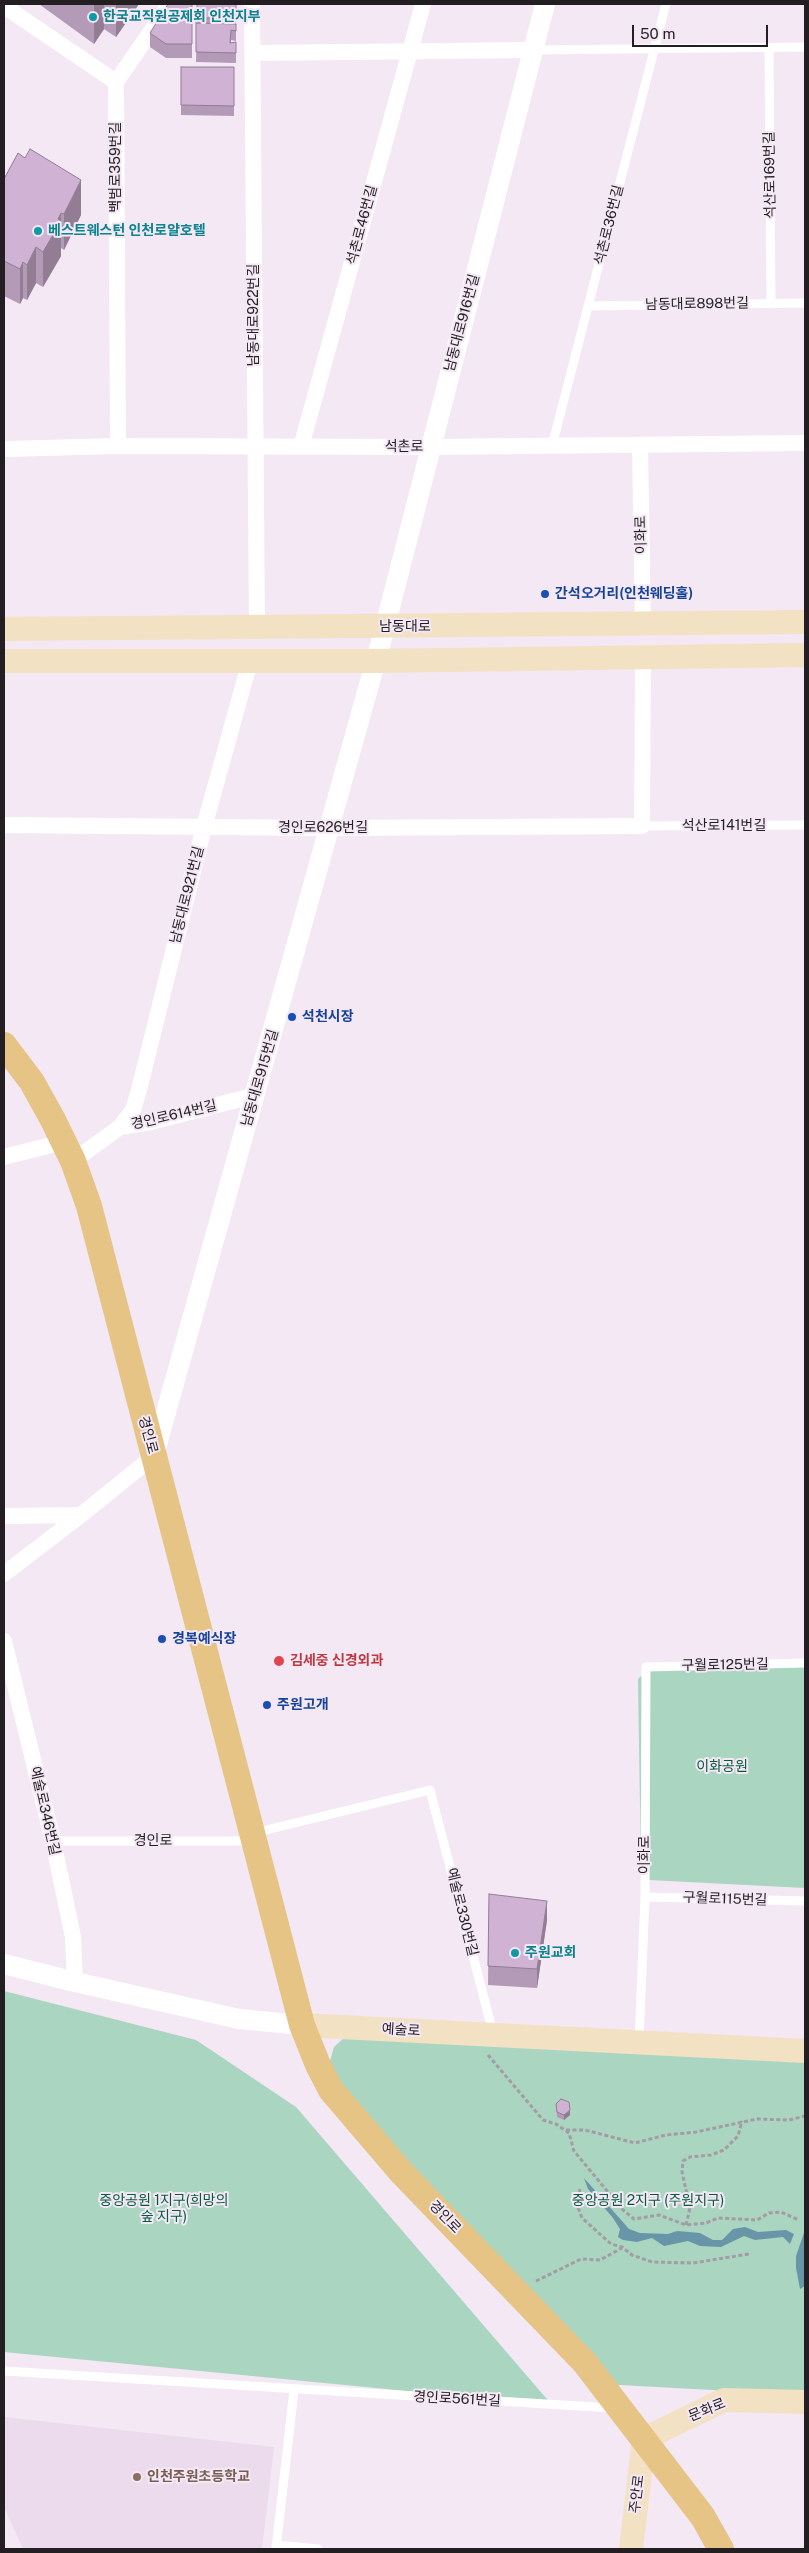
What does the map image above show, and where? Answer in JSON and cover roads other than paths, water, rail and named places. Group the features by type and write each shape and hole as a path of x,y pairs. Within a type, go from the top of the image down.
{"main road":[{"name":"남동대로","path":"4,628 257,626 380,643 643,625 805,622"},
{"path":"4,661 250,660 380,643 643,657 805,655"},
{"name":"경인로","path":"5,1046 32,1082 68,1151 89,1206 302,2025 331,2090 401,2172 585,2363 703,2517 721,2549"},
{"name":"예술로","path":"302,2025 805,2051"},
{"name":"문화로","path":"644,2439 724,2400 805,2402"},
{"name":"주안로","path":"631,2549 644,2439"}],"street":[{"path":"4,6 116,82 170,4"},
{"name":"남동대로922번길","path":"252,4 257,626"},
{"name":"석촌로46번길","path":"302,447 423,4"},
{"name":"남동대로916번길","path":"380,643 429,447 545,4"},
{"path":"252,53 533,50"},
{"name":"백범로359번길","path":"116,82 118,446"},
{"name":"석촌로","path":"4,450 118,446 429,447 805,443"},
{"name":"이화로","path":"640,445 643,625"},
{"name":"남동대로915번길","path":"154,1456 256,1095 380,643"},
{"path":"642,826 643,657"},
{"name":"남동대로921번길","path":"120,1127 133,1110 139,1090 204,827 250,660"},
{"name":"경인로626번길","path":"4,824 330,828 642,826"},
{"name":"경인로614번길","path":"68,1151 120,1127 151,1122 256,1095"},
{"path":"4,1157 68,1151"},
{"path":"4,1574 154,1456"},
{"path":"4,1516 80,1515"},
{"name":"예술로346번길","path":"4,1641 53,1841 73,1937 75,1982"},
{"name":"예술로","path":"4,1964 239,2019 302,2025"}],"lane":[{"name":"석촌로36번길","path":"552,446 666,4"},
{"path":"533,50 805,47"},
{"name":"석산로169번길","path":"768,48 771,303"},
{"name":"남동대로898번길","path":"588,306 805,302"},
{"name":"석산로141번길","path":"642,826 805,825"},
{"name":"구월로125번길","path":"646,1667 805,1663"},
{"name":"이화로","path":"639,2043 645,1897 646,1667"},
{"name":"경인로","path":"53,1841 252,1837 430,1790"},
{"name":"예술로330번길","path":"430,1790 493,2035"},
{"name":"구월로115번길","path":"645,1897 805,1901"},
{"name":"경인로561번길","path":"4,2372 620,2408"},
{"path":"294,2390 276,2547 318,2549"}],"water":[{"path":"584,2178 629,2229 640,2233 668,2234 677,2231 700,2233 713,2240 722,2240 733,2229 745,2227 758,2232 786,2230 794,2234 790,2244 783,2237 755,2240 744,2236 721,2247 700,2246 688,2241 664,2246 652,2238 637,2242 623,2240 618,2237 620,2229 588,2189"},
{"path":"805,2230 805,2286 800,2289 796,2256"}],"place":[{"name":"한국교직원공제회 인천지부","path":"93,17"},
{"name":"베스트웨스턴 인천로얄호텔","path":"38,231"},
{"name":"간석오거리(인천웨딩홀)","path":"545,594"},
{"name":"석천시장","path":"292,1017"},
{"name":"경복예식장","path":"162,1639"},
{"name":"김세중 신경외과","path":"279,1661"},
{"name":"주원고개","path":"267,1705"},
{"name":"주원교회","path":"515,1953"},
{"name":"인천주원초등학교","path":"137,2477"}],"park label":[{"name":"이화공원","path":"722,1767"},
{"name":"중앙공원 2지구 (주원지구)","path":"648,2201"},
{"name":"중앙공원 1지구(희망의 숲 지구)","path":"164,2210"}]}
